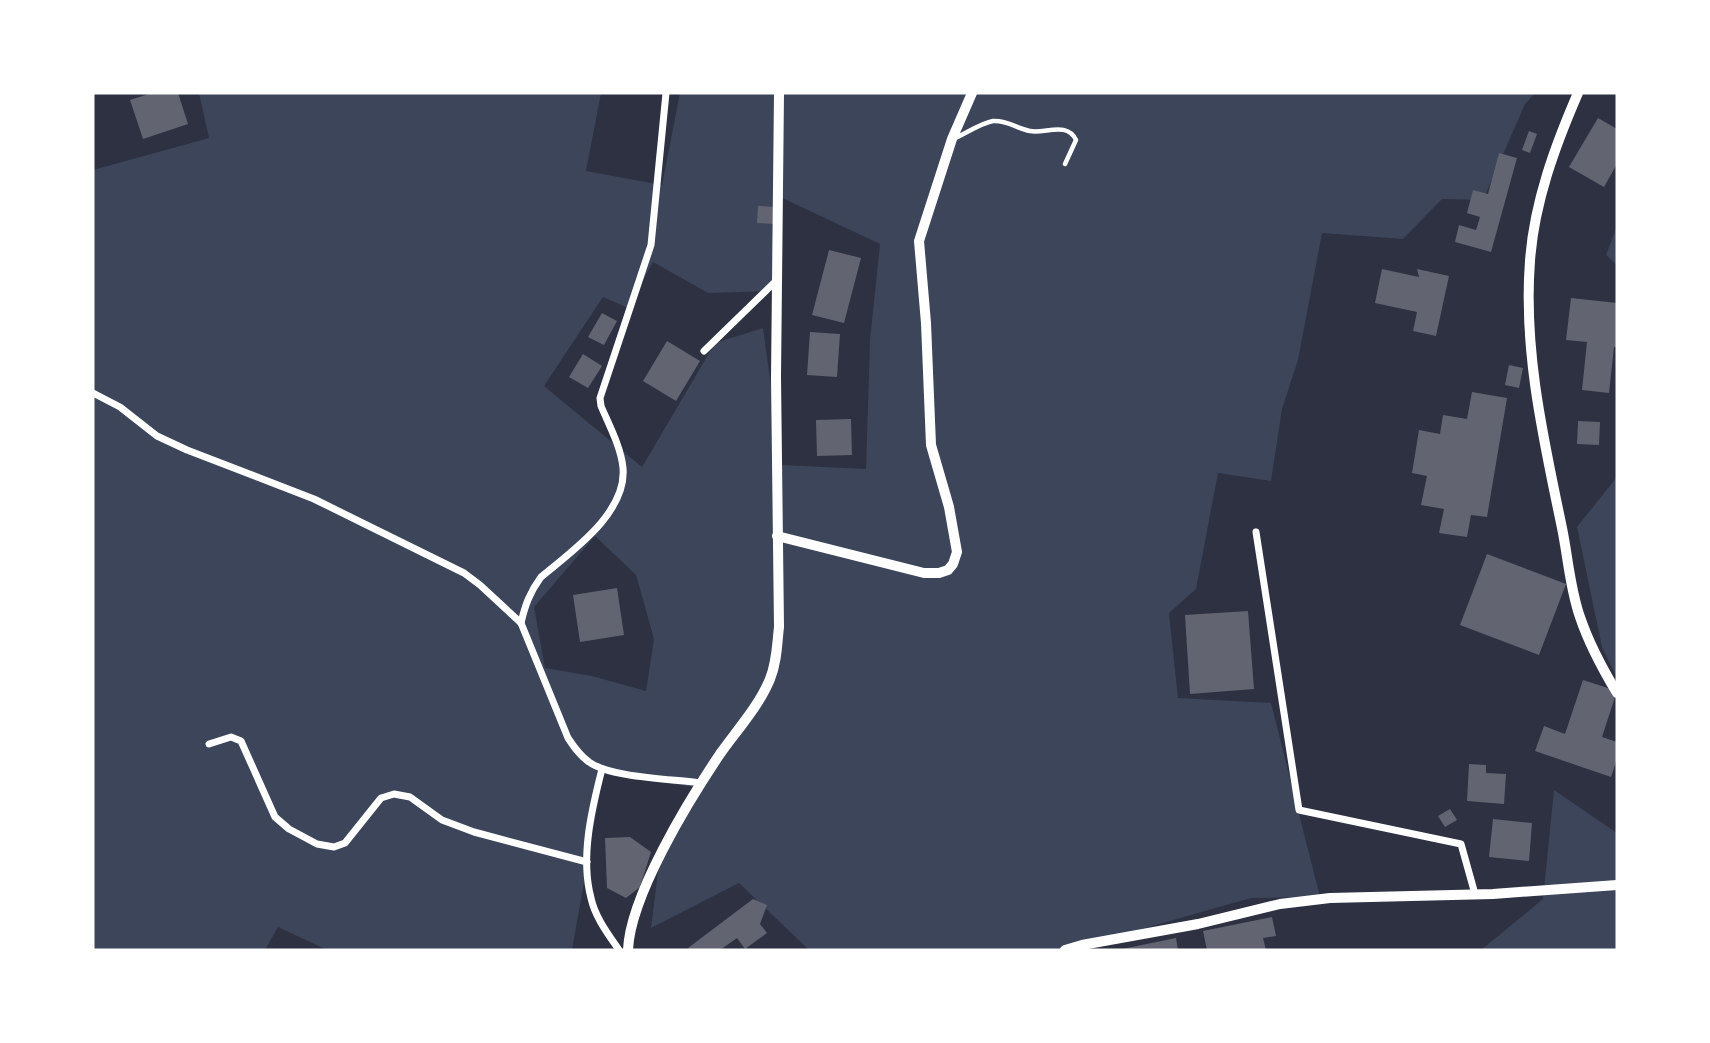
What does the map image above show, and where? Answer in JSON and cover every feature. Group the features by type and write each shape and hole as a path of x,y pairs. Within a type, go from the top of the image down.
{"street":[{"path":"521,623 527,600 541,577 598,527 619,493 623,470 600,398 651,245 666,93"},
{"path":"628,950 629,936 644,891 660,856 701,783 770,680 775,664 779,626 779,93"},
{"path":"777,536 924,573 948,570 956,558 955,532 931,445 926,323 918,254 922,227 952,139 972,93"},
{"path":"1578,93 1557,142 1541,198 1530,260 1531,340 1540,422 1579,615 1599,663 1617,693"},
{"path":"704,351 778,279"},
{"path":"93,393 120,407 157,436 314,499 464,573 496,598 521,623 568,738 590,763 602,769 701,783"},
{"path":"1256,532 1299,810 1461,845 1475,894"},
{"path":"209,744 231,737 241,741 275,817 289,829 317,844 334,847 345,843 381,798 394,794 410,797 442,820 474,832 587,862"},
{"path":"602,769 593,807 587,862 590,897 599,919 618,950"},
{"path":"1065,950 1198,924 1280,904 1330,898 1475,894 1617,885"}],"lane":[{"path":"952,139 990,122 1007,122 1032,132 1061,130 1070,132 1076,140 1065,164"}],"shaded area":[{"path":"199,93 601,93 586,171 662,185 680,93 1535,93 1525,104 1483,200 1442,199 1403,239 1322,233 1298,360 1282,409 1271,481 1218,473 1196,589 1169,613 1178,698 1271,703 1320,897 1251,898 1068,950 809,950 739,883 651,928 660,856 694,787 603,774 572,950 327,950 278,927 265,950 93,950 93,170 209,138","holes":["776,195 880,244 870,340 866,469 782,465 763,328 715,343 642,467 544,386 603,297 628,308 653,262 708,293 772,291","595,536 636,575 654,639 646,691 592,676 545,668 534,607"]},
{"path":"1617,226 1617,265 1606,255"},
{"path":"1617,477 1617,678 1602,647 1577,527"},
{"path":"1554,790 1617,833 1617,950 1481,950 1543,899"}],"building":[{"path":"152,93 178,93 188,124 143,139 130,100"},
{"path":"1598,118 1617,129 1617,164 1604,187 1569,167"},
{"path":"1529,131 1537,134 1530,153 1522,150"},
{"path":"1499,153 1517,158 1491,252 1455,242 1459,225 1476,230 1480,217 1467,213 1473,190 1488,194"},
{"path":"758,206 775,207 773,224 757,223"},
{"path":"829,250 861,258 844,323 812,315"},
{"path":"1382,269 1419,277 1417,269 1449,276 1436,336 1413,331 1417,312 1375,303"},
{"path":"1571,298 1617,303 1617,347 1614,347 1609,393 1582,390 1587,342 1566,340"},
{"path":"602,313 617,321 604,345 588,337"},
{"path":"810,332 840,334 837,377 807,375"},
{"path":"667,341 700,361 676,401 643,381"},
{"path":"583,354 602,366 588,388 569,377"},
{"path":"1509,365 1523,368 1519,388 1505,385"},
{"path":"1472,392 1507,398 1487,517 1471,515 1467,537 1439,533 1444,509 1421,505 1427,476 1412,473 1419,430 1440,434 1443,415 1467,419"},
{"path":"851,419 852,455 817,456 816,420"},
{"path":"1578,421 1600,422 1599,445 1577,444"},
{"path":"1487,554 1566,584 1539,655 1460,625"},
{"path":"617,588 624,635 580,642 573,595"},
{"path":"1248,611 1254,689 1190,694 1185,615"},
{"path":"1583,680 1617,691 1602,737 1617,742 1617,759 1611,777 1535,751 1544,726 1565,734"},
{"path":"1469,764 1486,765 1486,773 1506,774 1504,804 1467,801"},
{"path":"1450,809 1457,820 1445,827 1438,816"},
{"path":"1493,819 1532,823 1529,861 1489,857"},
{"path":"630,837 651,852 640,887 626,898 607,888 605,838"},
{"path":"753,899 767,905 760,924 767,933 745,949 737,938 720,950 688,948"},
{"path":"1272,917 1276,936 1263,938 1266,950 1207,950 1203,931"},
{"path":"1176,938 1178,950 1122,950 1122,949"}]}
